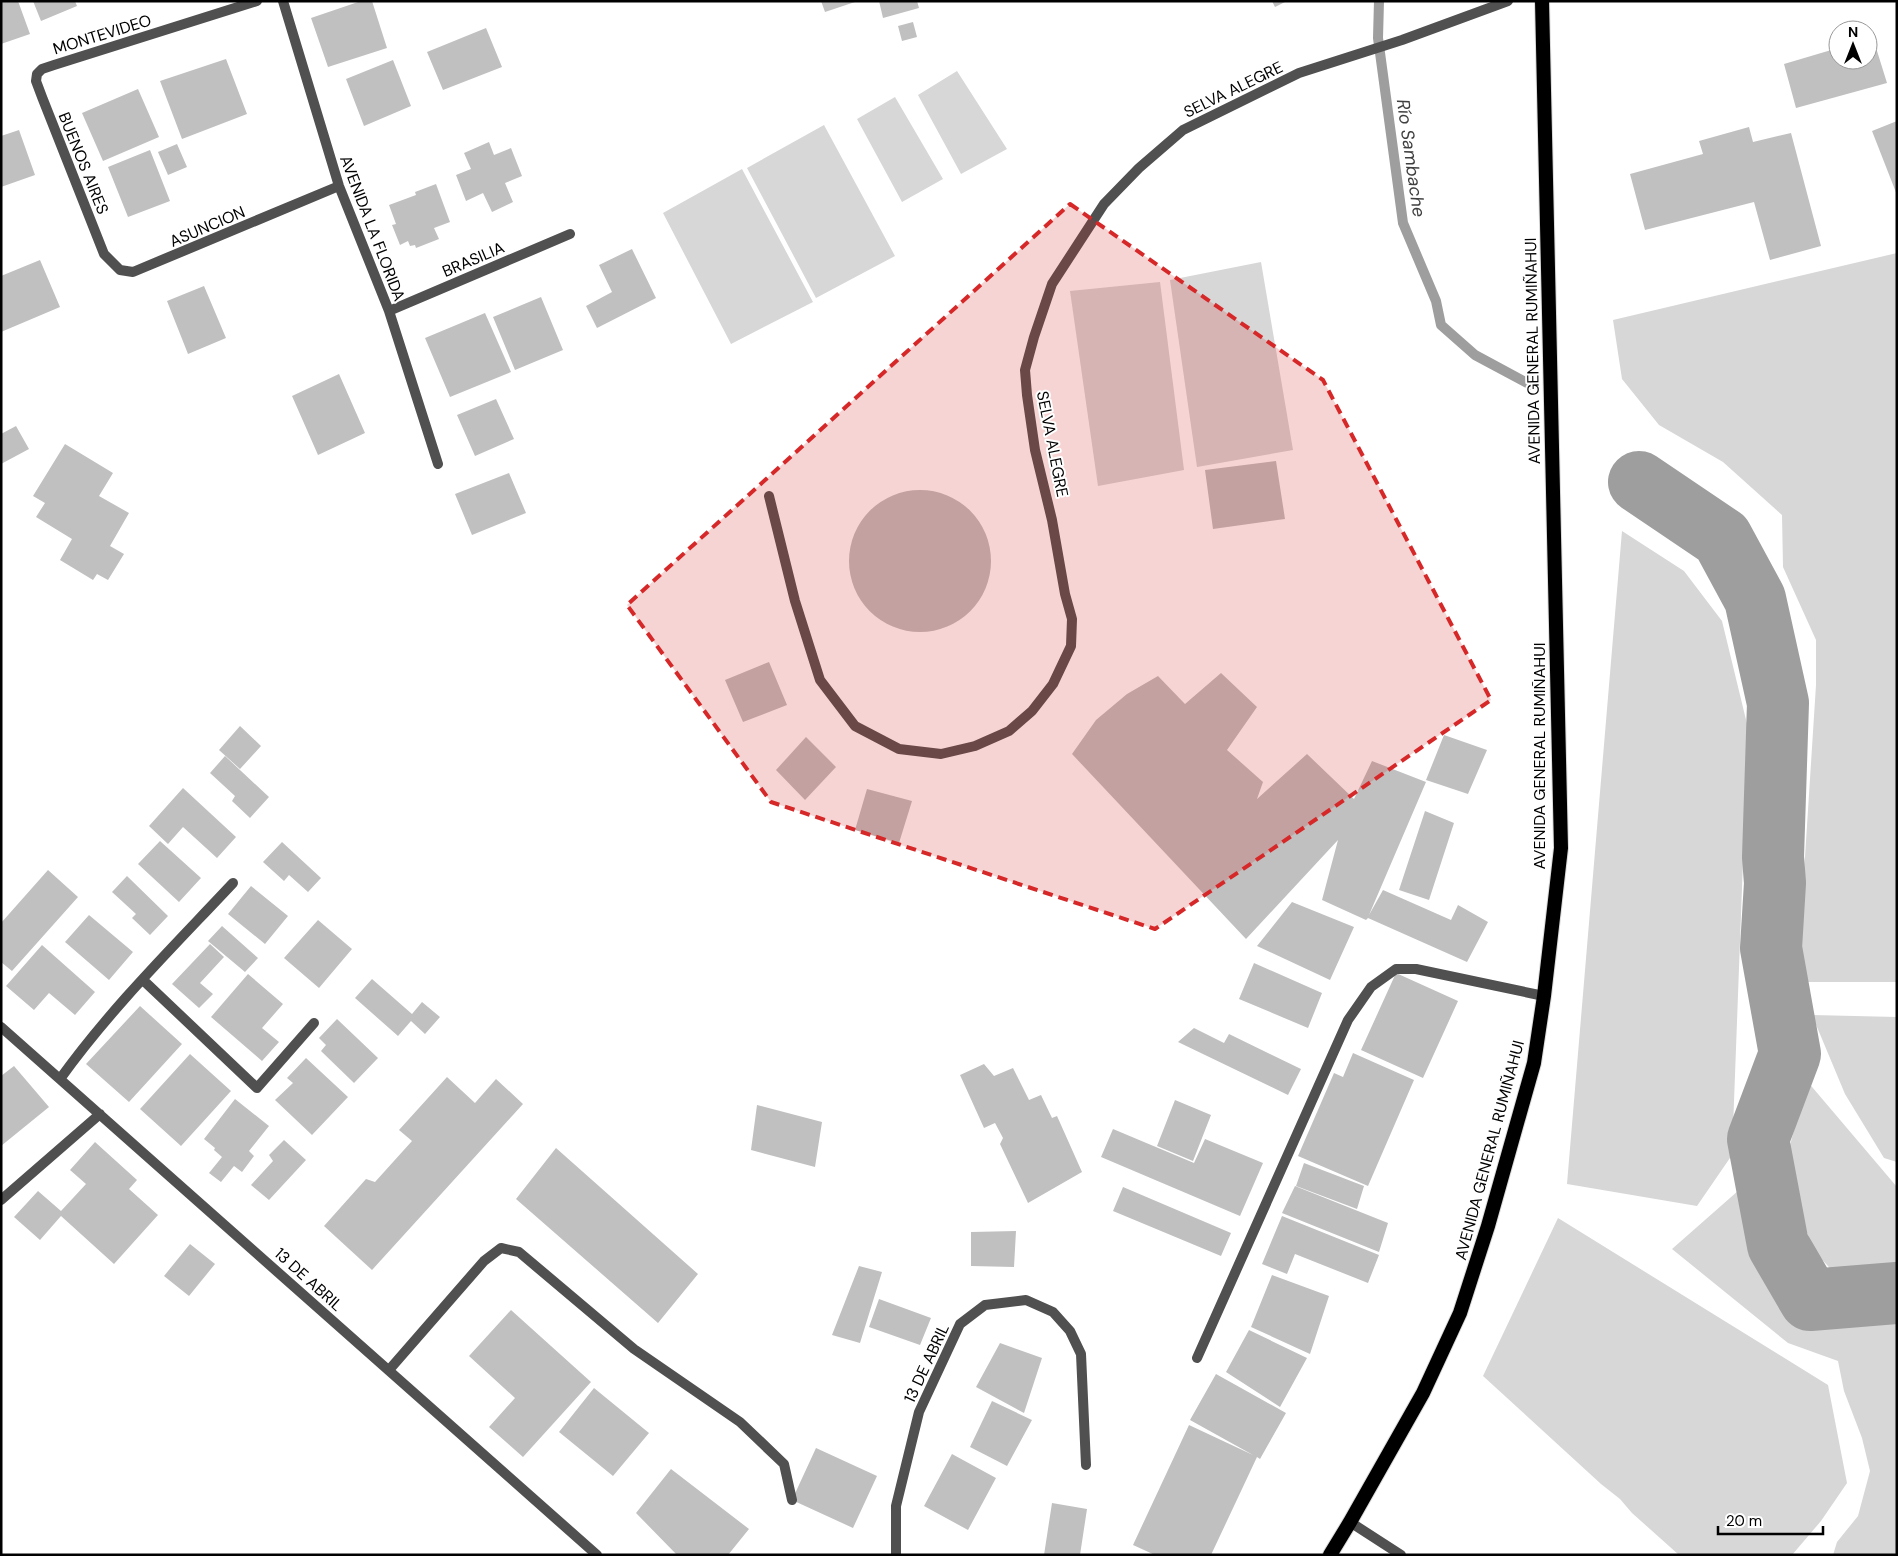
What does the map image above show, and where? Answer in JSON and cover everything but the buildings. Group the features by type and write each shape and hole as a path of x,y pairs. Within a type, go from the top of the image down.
{"highway":[{"name":"AVENIDA GENERAL RUMIÑAHUI","path":"1330,1555 1423,1392 1460,1314 1488,1226 1534,1063 1544,996 1560,848 1542,1"}],"street":[{"name":"MONTEVIDEO","path":"42,97 36,81 37,74 42,69 257,1"},
{"name":"AVENIDA LA FLORIDA","path":"283,1 339,186 388,312 438,464"},
{"name":"SELVA ALEGRE","path":"769,496 795,601 820,680 855,726 899,749 941,754 975,746 1008,731 1032,711 1053,684 1071,646 1072,619 1052,520 1035,450 1025,370 1052,284 1104,204 1139,168 1184,130 1299,72 1402,40 1508,1"},
{"name":"BUENOS AIRES","path":"42,97 99,240"},
{"name":"ASUNCION","path":"99,240 104,254 112,264 120,270 134,272 339,186"},
{"name":"BRASILIA","path":"388,312 570,234"},
{"path":"60,1078 81,1049 233,883"},
{"path":"1197,1358 1348,1020 1370,987 1396,969 1416,969 1544,996"},
{"path":"143,980 257,1088 314,1023"},
{"name":"13 DE ABRIL","path":"1,1027 597,1555"},
{"path":"1,1200 100,1114"},
{"path":"389,1370 484,1261 501,1248 519,1252 634,1349 740,1422 784,1464 792,1500"},
{"name":"13 DE ABRIL","path":"896,1555 896,1506 919,1412 960,1324 985,1305 1026,1300 1053,1312 1070,1331 1081,1354 1086,1465"},
{"path":"1350,1522 1400,1555"}],"highlighted area":[{"path":"1070,204 1323,380 1491,700 1155,929 771,802 627,605"}],"shaded area":[{"path":"957,71 1007,149 961,174 918,95"},
{"path":"895,97 943,179 902,202 857,119"},
{"path":"824,125 895,256 816,298 747,168"},
{"path":"742,169 813,302 731,344 663,213"},
{"path":"1897,253 1897,982 1797,982 1816,685 1816,640 1783,567 1782,515 1723,462 1659,425 1622,379 1613,320"},
{"path":"1261,262 1293,450 1197,467 1170,280"},
{"path":"1160,282 1184,470 1098,486 1070,291"},
{"path":"1622,531 1684,571 1722,621 1748,728 1732,1155 1697,1206 1567,1184"},
{"path":"1812,1015 1897,1017 1897,1162 1884,1158 1845,1094"},
{"path":"1807,1081 1897,1187 1897,1273 1839,1278 1816,1253 1789,1192 1789,1149"},
{"path":"1747,1183 1775,1286 1799,1318 1897,1313 1897,1555 1833,1555 1837,1542 1858,1516 1870,1471 1862,1438 1844,1391 1838,1361 1788,1343 1672,1249"},
{"path":"1558,1218 1828,1385 1847,1483 1821,1521 1792,1555 1679,1555 1632,1513 1620,1499 1601,1484 1483,1376"}],"waterway":[{"name":"Río Sambache","path":"1379,1 1378,38 1403,223 1436,301 1441,325 1475,355 1531,385"},
{"path":"1639,482 1722,538 1755,599 1778,703 1773,857 1775,883 1771,948 1790,1054 1758,1139 1778,1245 1810,1300 1897,1293"}]}
